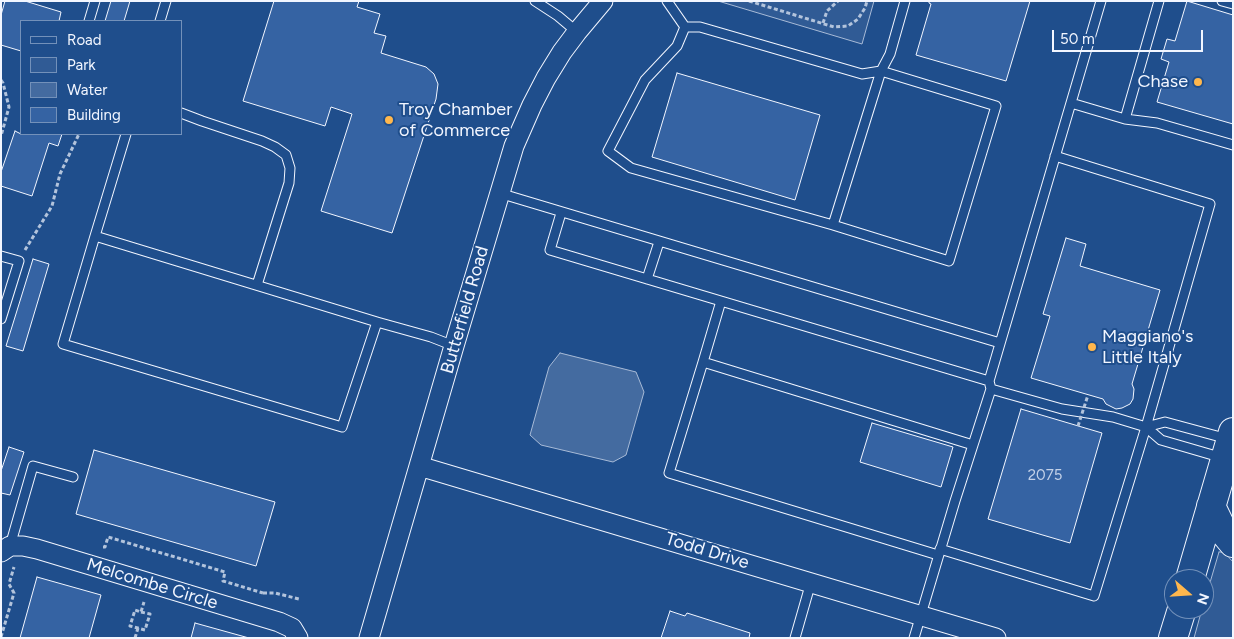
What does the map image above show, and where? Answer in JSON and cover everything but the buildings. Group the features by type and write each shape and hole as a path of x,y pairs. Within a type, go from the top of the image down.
{"main road":[{"path":"1193,569 1229,443"},
{"path":"1211,506 1222,531 1233,543"},
{"path":"1173,638 1179,619"}],"street":[{"name":"Butterfield Road","path":"369,638 514,146 546,78 562,52 603,1"},
{"name":"Todd Drive","path":"419,466 996,638"},
{"name":"Melcombe Circle","path":"9,553 24,546 37,549 279,622 292,628 298,638"}],"lane":[{"path":"88,20 95,1"},
{"path":"160,20 166,1"},
{"path":"535,1 558,16 577,32"},
{"path":"667,1 685,26"},
{"path":"833,226 881,71 890,54 905,1"},
{"path":"914,638 973,445 1000,343 1101,1"},
{"path":"1125,119 1159,1"},
{"path":"1222,1 1233,4"},
{"path":"685,26 700,27 862,74 881,71 996,106 949,261 631,168 608,151 645,80 677,46 685,26"},
{"path":"1071,103 1125,119 1157,123 1233,145"},
{"path":"182,113 202,122 262,141 286,155 290,168 289,182 257,286"},
{"path":"126,135 63,344 342,427 377,322"},
{"path":"721,301 669,473 1094,596 1146,427 1210,204 1055,156"},
{"path":"499,193 1000,343"},
{"path":"562,213 550,250 721,301 1062,409 1114,418 1146,427 1161,440 1229,443"},
{"path":"95,236 431,337 454,346"},
{"path":"647,279 659,242"},
{"path":"1,256 19,261 1,319"},
{"path":"703,362 973,445"},
{"path":"1146,427 1165,422 1229,443"},
{"path":"9,553 33,466 73,476"},
{"path":"794,638 811,582"}],"path":[{"path":"749,1 834,27 848,26 858,19 867,1"},
{"path":"823,23 827,11 838,1"},
{"path":"1,80 9,107 1,136"},
{"path":"19,261 52,206 60,174 79,135"},
{"path":"1078,426 1088,395"},
{"path":"96,545 105,547 108,537 225,572 223,581 263,593 275,593 299,600"},
{"path":"1,637 14,593 9,584 9,553"},
{"path":"262,598 263,593"},
{"path":"141,612 146,596"},
{"path":"135,610 141,612 150,614 145,630 130,626 135,610"},
{"path":"135,638 138,628"}],"green space":[{"path":"718,1 874,1 862,44"},
{"path":"1219,552 1224,552 1233,562 1233,638 1194,638 1199,619 1214,619 1214,569"}],"water":[{"path":"560,353 636,372 644,392 626,455 613,462 541,445 530,435 549,367"}],"place":[{"name":"Chase","path":"1198,82"},
{"name":"Troy Chamber of Commerce","path":"389,120"},
{"name":"Maggiano's Little Italy","path":"1092,347"}]}
